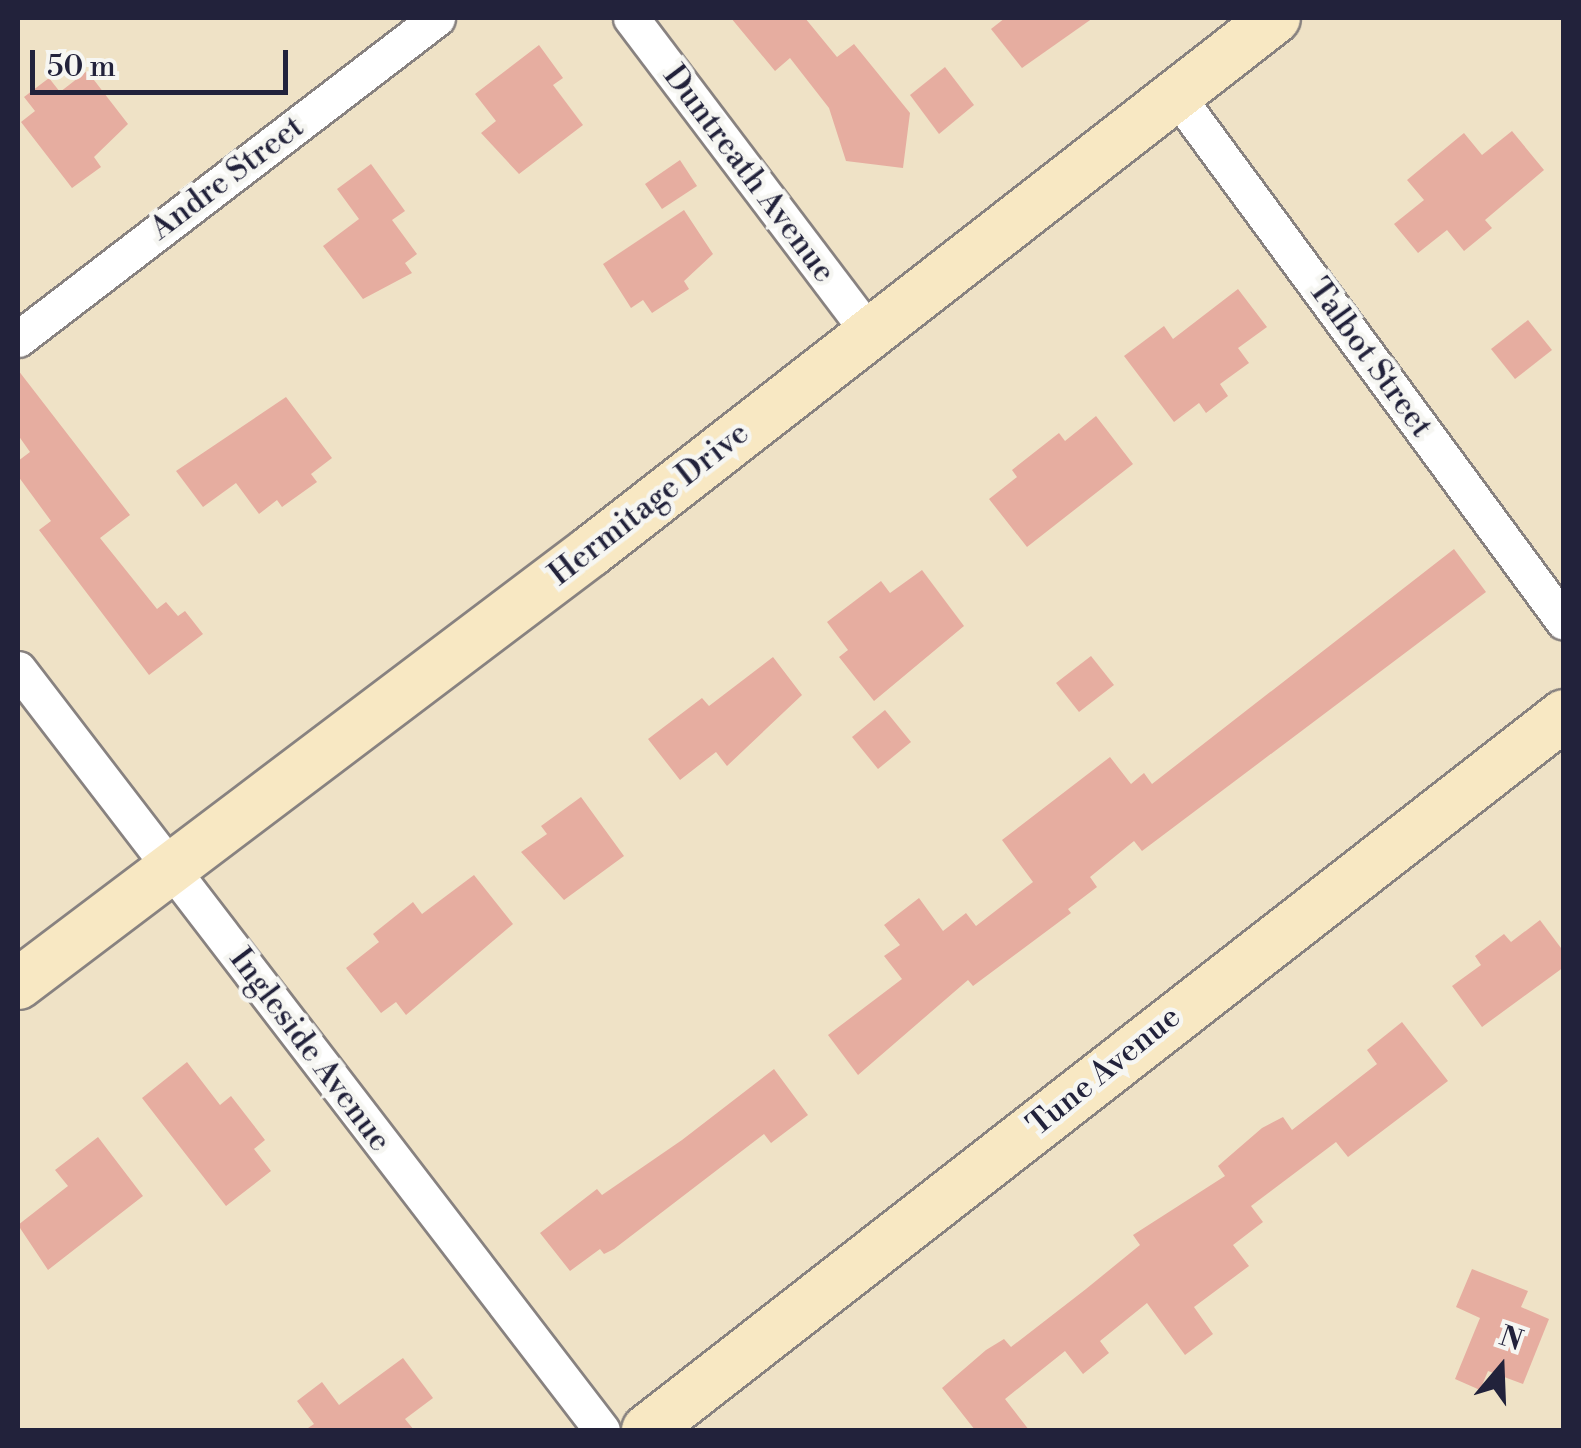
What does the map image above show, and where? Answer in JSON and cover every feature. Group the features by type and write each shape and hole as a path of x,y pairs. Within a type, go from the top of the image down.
{"street":[{"name":"Andre Street","path":"18,339 437,18"},
{"name":"Duntreath Avenue","path":"631,18 868,331"},
{"name":"Hermitage Drive","path":"18,984 173,871 1275,18"},
{"name":"Talbot Street","path":"1176,95 1564,622"},
{"name":"Ingleside Avenue","path":"18,669 602,1430"},
{"name":"Tune Avenue","path":"646,1430 1564,715"}],"building":[{"path":"731,18 805,18 837,57 854,44 910,113 903,168 846,161 829,108 790,58 775,71"},
{"path":"1005,18 1093,18 1022,68 991,29"},
{"path":"539,45 563,78 553,85 583,125 519,174 481,133 496,121 475,94"},
{"path":"945,67 974,105 939,134 910,95"},
{"path":"87,71 128,124 94,157 101,167 72,188 21,122 35,111 24,97 49,78 60,92"},
{"path":"1512,131 1544,170 1485,220 1492,228 1464,251 1447,230 1418,253 1394,224 1424,200 1407,180 1464,133 1482,155"},
{"path":"680,160 697,186 662,209 645,184"},
{"path":"371,164 405,211 392,220 417,254 405,263 412,273 363,299 323,246 359,219 337,189"},
{"path":"684,210 713,254 684,281 689,289 652,313 643,300 631,308 603,264"},
{"path":"1238,289 1267,327 1238,348 1249,363 1220,384 1228,396 1206,413 1199,403 1174,422 1124,356 1164,326 1173,339"},
{"path":"1528,320 1552,350 1515,379 1491,349"},
{"path":"18,370 130,515 100,538 157,609 166,602 178,616 185,611 203,634 149,675 39,530 51,521 18,476 18,461 30,452 18,435"},
{"path":"286,397 332,458 311,474 317,482 282,507 277,500 259,514 236,483 203,507 176,471"},
{"path":"1096,416 1133,464 1027,547 989,499 1017,477 1012,470 1059,433 1065,441"},
{"path":"1454,549 1486,592 1142,851 1134,841 1090,877 1097,887 1068,909 1071,913 973,986 968,980 858,1075 828,1035 902,979 884,956 900,945 884,925 919,898 943,931 966,913 976,926 1033,882 1002,840 1110,757 1131,784 1144,773 1152,784"},
{"path":"922,570 964,626 874,701 839,657 848,650 827,622 881,581 890,593"},
{"path":"1091,656 1114,685 1079,712 1056,683"},
{"path":"773,657 802,695 727,766 716,752 680,780 648,739 702,698 709,706"},
{"path":"885,710 911,742 878,769 852,737"},
{"path":"581,797 624,856 564,900 521,852 547,834 541,826"},
{"path":"474,875 513,924 406,1015 396,1002 381,1013 346,968 379,942 373,934 413,902 422,914"},
{"path":"1540,920 1564,952 1564,967 1482,1027 1452,986 1481,965 1475,956 1504,934 1511,942"},
{"path":"1402,1022 1448,1081 1348,1157 1336,1142 1251,1206 1263,1222 1233,1245 1249,1266 1194,1307 1213,1334 1185,1355 1147,1303 1100,1341 1109,1353 1083,1374 1065,1351 1005,1399 1029,1430 975,1430 942,1388 986,1350 1004,1339 1011,1347 1086,1289 1140,1245 1133,1235 1225,1176 1218,1166 1262,1128 1283,1117 1292,1130 1377,1064 1367,1050"},
{"path":"187,1062 220,1105 231,1096 265,1140 254,1149 271,1171 226,1206 142,1098"},
{"path":"774,1069 808,1115 771,1143 764,1134 614,1249 604,1254 600,1249 570,1271 540,1233 597,1189 602,1195 682,1140"},
{"path":"98,1137 143,1196 48,1270 18,1225 68,1186 55,1170"},
{"path":"1472,1269 1528,1291 1521,1307 1549,1319 1523,1384 1488,1371 1480,1390 1455,1379 1480,1318 1456,1307"},
{"path":"403,1358 433,1398 405,1419 414,1430 305,1430 314,1424 297,1401 322,1382 339,1405"}]}
